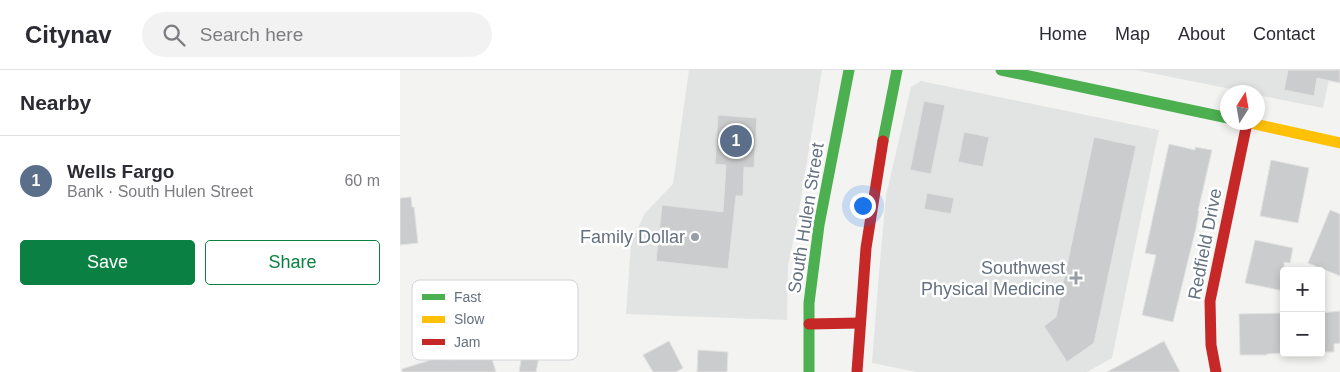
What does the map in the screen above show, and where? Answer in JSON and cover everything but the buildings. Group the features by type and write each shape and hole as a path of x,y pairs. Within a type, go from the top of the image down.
{"main road":[{"name":"South Hulen Street","path":"809,372 809,303 819,225 849,70"},
{"path":"857,372 866,248 880,154 897,70"},
{"path":"1001,70 1220,116"},
{"path":"1265,127 1340,143"},
{"name":"Redfield Drive","path":"1216,372 1211,345 1210,301 1246,130"},
{"path":"809,324 860,323"}],"shaded area":[{"path":"689,70 822,70 788,265 787,320 626,314 631,243 645,213 673,184"},
{"path":"1136,70 1331,70 1323,108 1265,96 1265,85 1220,85 1220,87"},
{"path":"921,81 1159,130 1112,358 1087,372 917,372 872,363 886,196 911,87"}],"traffic: fast":[{"path":"809,372 809,303 819,225 849,70"},
{"path":"883,141 897,70"},
{"path":"1001,70 1220,116"}],"traffic: slow":[{"path":"1265,126 1340,143"}],"traffic: jam":[{"path":"1216,372 1211,345 1210,301 1246,130"},
{"path":"857,372 866,248 883,141"},
{"path":"809,324 860,323"}],"place":[{"name":"Wells Fargo","path":"736,141"},
{"name":"Family Dollar","path":"695,237"},
{"name":"Southwest Physical Medicine","path":"1076,278"}]}
